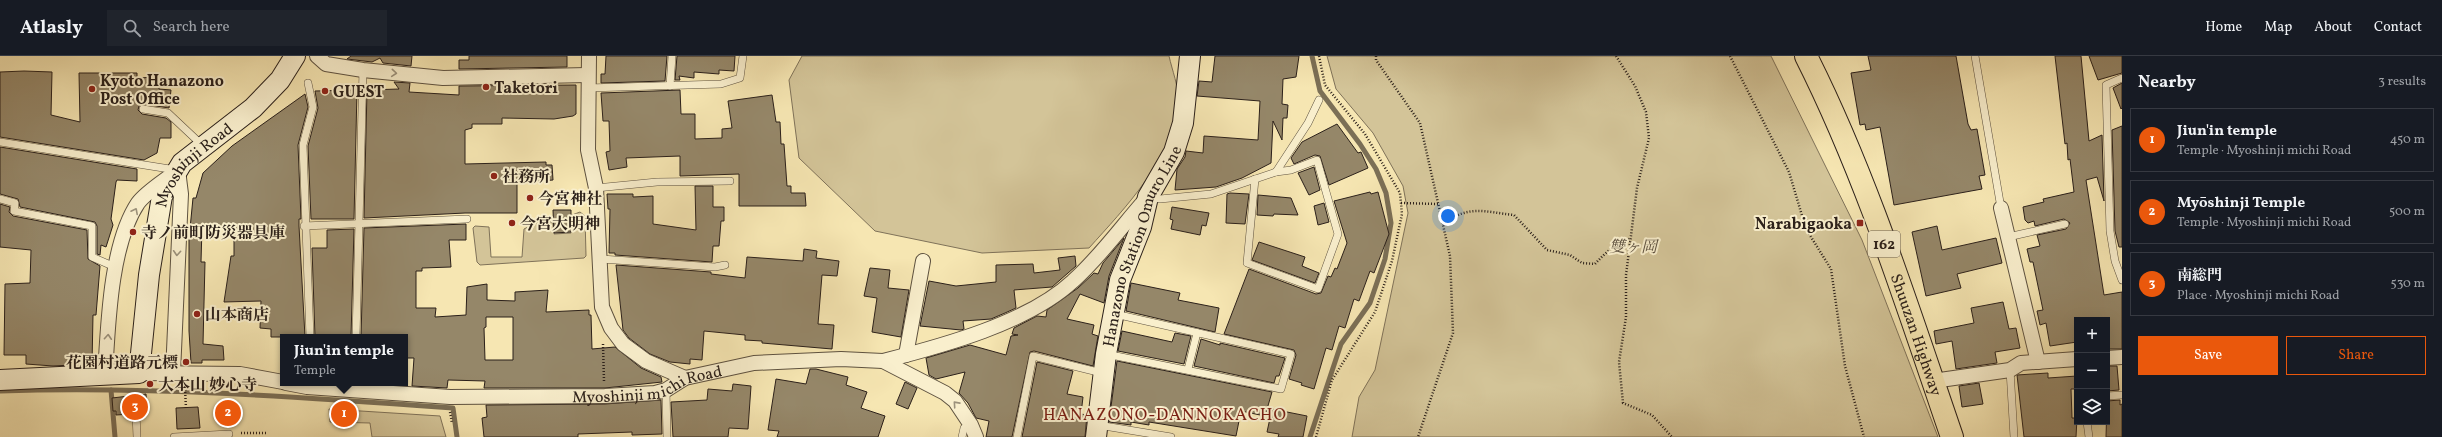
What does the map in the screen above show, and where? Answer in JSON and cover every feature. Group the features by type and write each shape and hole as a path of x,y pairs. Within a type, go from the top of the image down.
{"highway":[{"name":"Shuuzan Highway","path":"1806,56 1831,106 1875,219 1952,437"}],"main road":[{"name":"Myoshinji Road","path":"139,373 149,275 162,196 182,162 253,108 280,80 295,56"},
{"name":"Hanazono Station Omuro Line","path":"1097,431 1105,374 1106,354 1115,314 1120,280 1141,227 1148,197 1174,152 1183,123 1190,56"},
{"path":"0,380 105,376 139,373"}],"street":[{"path":"317,56 326,64 363,70 443,78 587,82"},
{"path":"589,56 587,82 588,150 596,188 601,259 602,307 611,328 623,344 646,361 685,378"},
{"path":"105,376 115,267 127,225 139,202 178,170"},
{"path":"173,373 181,194 178,170"},
{"path":"883,361 906,355 1000,324 1037,306 1060,292 1092,262 1148,197"},
{"path":"2001,208 2038,362"},
{"path":"906,355 923,261"},
{"path":"2110,358 2122,357"},
{"name":"Myoshinji michi Road","path":"353,386 450,397 605,396 655,393 666,390 685,378 754,363 841,359 883,361 945,393 955,401 974,431"},
{"path":"1933,381 2010,370 2021,363 2074,360"},
{"path":"139,373 240,374 280,381"}],"lane":[{"path":"670,86 672,56"},
{"path":"587,82 670,86 721,84 740,78 743,56"},
{"path":"1975,56 2001,208"},
{"path":"356,334 361,224 363,70"},
{"path":"2122,78 2106,85 2110,231 2115,261 2122,280"},
{"path":"308,82 313,107 303,145 304,226 311,311 310,334"},
{"path":"1276,172 1308,123 1319,100"},
{"path":"144,109 168,112 202,146"},
{"path":"0,142 178,170"},
{"path":"1148,197 1160,199 1211,194 1255,179 1276,172 1291,170 1317,160 1338,234 1318,289 1247,263 1255,179"},
{"path":"596,188 657,182 730,181"},
{"path":"0,199 15,203 14,212 92,226 92,257 115,267"},
{"path":"304,226 467,219"},
{"path":"2008,237 2065,224"},
{"path":"601,259 715,267 725,265"},
{"path":"1106,354 1282,388 1291,354 1115,314"},
{"path":"1188,369 1197,333"},
{"path":"1017,437 1033,356 1105,374"},
{"path":"2010,370 2014,437"},
{"path":"666,390 667,437"},
{"path":"2110,396 2122,395"},
{"path":"136,413 137,437"},
{"path":"2088,425 2089,437"},
{"path":"962,437 964,428 974,431"},
{"path":"1097,431 1171,437"},
{"path":"174,437 225,435"}],"path":[{"path":"1316,437 1332,380 1375,312 1392,261 1402,214 1400,193 1366,134 1325,84 1319,56"},
{"path":"1376,56 1376,60 1420,123 1450,256 1452,333 1418,437"},
{"path":"1616,56 1635,86 1646,112 1649,138 1637,188 1626,276 1626,317 1620,362 1623,403 1652,415 1672,437"},
{"path":"1730,56 1789,172 1806,230 1831,269 1845,366 1864,437"},
{"path":"575,197 575,203"},
{"path":"1401,203 1438,204"},
{"path":"1443,225 1454,215 1464,211 1488,210 1492,213 1514,215 1547,250 1570,255 1582,263 1595,264 1606,252 1621,242 1630,239"},
{"path":"603,337 605,396"},
{"path":"185,388 186,408"},
{"path":"450,410 452,423"},
{"path":"242,435 268,433"}],"green space":[{"path":"802,56 1169,56 1178,96 1175,122 1168,142 1146,181 1089,248 982,253 875,231 799,158 789,80"},
{"name":"雙ヶ岡","path":"1327,56 1771,56 1862,240 1938,437 1352,437 1359,397 1375,370 1408,213 1403,186 1373,133 1336,89"},
{"path":"580,212 585,216 586,256 584,258 480,265 477,262 473,228 475,226 489,227 491,257 522,257 524,229 544,219 553,223 554,234 571,233 572,215"},
{"path":"329,409 440,416 446,437 372,437 370,423 330,422"}],"building":[{"path":"351,56 412,56 411,66 383,63 380,58 372,62 347,59"},
{"path":"469,56 567,56 567,67 459,69 459,60 469,60"},
{"path":"606,56 667,56 665,81 601,83 601,74 605,74"},
{"path":"677,56 735,56 734,71 719,70 719,74 694,72 694,78 679,76 680,80 675,80"},
{"path":"1215,56 1299,56 1296,77 1283,79 1282,104 1288,105 1287,118 1283,118 1282,140 1273,121 1271,163 1242,178 1216,187 1175,190 1177,169 1185,157 1186,151 1203,153 1204,136 1258,140 1260,101 1197,96 1199,81 1212,82"},
{"path":"1868,56 1956,56 1968,124 1971,130 1977,129 1985,175 1979,176 1982,189 1894,205 1880,127 1866,130 1865,124 1860,125 1851,73 1871,70"},
{"path":"2055,56 2081,56 2089,141 2102,135 2104,201 2097,177 2086,180 2104,295 2122,292 2122,349 2110,349 2110,317 2074,317 2074,342 2050,346 2046,323 2040,325 2037,311 2043,310 2033,262 2030,262 2027,249 2040,246 2037,235 2066,229 2070,223 2064,219 2035,226 2034,221 2028,223 2025,220 2023,207 2044,202 2043,199 2074,192 2070,159 2068,160 2067,143 2065,144"},
{"path":"2089,56 2122,56 2122,73 2098,80"},
{"path":"0,72 52,72 51,115 80,122 79,73 137,73 137,78 158,77 159,89 171,90 169,108 143,104 139,106 138,110 142,114 166,118 171,122 171,138 160,138 157,153 144,160 0,137"},
{"path":"394,82 410,83 409,92 459,95 459,86 576,85 576,114 573,116 554,119 502,118 502,124 472,124 472,128 465,130 465,164 546,162 546,165 552,165 553,180 517,183 517,213 465,213 364,218 367,90 399,89"},
{"path":"2122,83 2122,108 2121,109 2113,88"},
{"path":"357,90 354,219 311,219 308,146 318,108 315,91"},
{"path":"680,90 681,114 695,114 695,139 722,138 722,129 732,128 728,101 772,95 776,122 780,122 781,144 784,144 787,186 791,186 791,193 805,193 806,206 739,206 739,174 680,176 680,156 626,158 627,167 609,170 606,152 610,151 609,121 603,121 601,93"},
{"path":"305,94 308,107 298,145 301,219 299,219 299,226 305,334 280,334 280,337 271,337 271,329 260,328 261,301 224,302 231,256 234,256 234,228 202,227 201,262 205,262 203,344 223,346 224,360 202,360 202,363 191,363 189,331 189,239 193,198 196,198 203,173 232,146"},
{"path":"1337,124 1358,153 1361,152 1368,168 1329,185 1320,156 1315,155 1294,164 1291,158 1302,142"},
{"path":"2122,126 2122,247 2119,247 2115,231 2112,130"},
{"path":"0,147 137,169 137,181 117,180 116,182 111,219 113,225 106,247 101,245 100,255 97,254 97,226 95,222 20,207 18,199 0,194"},
{"path":"1314,167 1320,190 1309,195 1298,173"},
{"path":"695,186 713,186 713,207 724,207 724,221 721,221 719,246 713,246 712,262 615,255 615,253 609,253 610,209 608,209 607,194 633,194 633,197 653,196 653,224 696,230"},
{"path":"1370,192 1371,194 1378,192 1389,234 1374,273 1370,271 1359,301 1354,299 1345,328 1339,326 1332,350 1326,348 1314,389 1301,385 1302,383 1289,379 1296,355 1294,350 1224,334 1249,269 1316,294 1321,293 1328,276 1331,277 1335,268 1337,269 1347,243 1334,201"},
{"path":"1227,194 1249,194 1245,224 1226,223"},
{"path":"1258,195 1291,198 1298,215 1257,215"},
{"path":"1324,203 1329,222 1318,225 1314,206"},
{"path":"0,204 10,207 9,212 13,216 87,230 88,259 100,266 96,315 93,315 92,364 53,366 26,364 26,355 4,355 5,284 30,283 31,250 0,247"},
{"path":"1172,207 1209,213 1206,226 1202,225 1200,235 1171,229 1173,220 1170,219"},
{"path":"553,210 571,210 571,232 554,233"},
{"path":"466,224 466,240 449,240 451,267 422,268 422,271 416,271 416,308 436,308 435,317 466,315 467,287 487,284 487,300 515,301 515,292 548,290 546,312 589,310 589,315 591,315 592,349 615,347 641,368 661,377 662,382 605,388 484,388 485,381 448,380 447,388 412,386 414,358 408,358 408,334 361,334 364,228","holes":["486,317 513,317 513,360 485,360 484,328 486,327"]},
{"path":"1937,226 1942,250 1996,238 2002,263 1957,274 1961,288 1926,296 1912,232"},
{"path":"354,229 351,334 315,334 312,248 327,248 327,230"},
{"path":"1124,238 1109,276 1104,303 1080,294 1067,319 1094,325 1092,334 1098,336 1093,366 1034,351 1030,352 1012,437 986,437 989,421 976,418 968,403 959,393 965,372 936,379 929,375 926,358 970,345 1006,355 1011,336 1018,335 1012,334 1014,328 1037,316 1046,317 1047,310 1078,288 1094,273 1098,274 1103,263"},
{"path":"1259,242 1305,257 1302,266 1319,273 1315,283 1252,260"},
{"path":"804,249 817,251 816,258 839,261 837,276 822,275 818,324 834,325 832,349 762,343 762,341 745,340 745,335 704,331 702,360 690,359 690,364 670,362 650,354 629,338 623,330 616,265 711,272 711,274 745,278 747,257 803,261"},
{"path":"1075,256 1076,266 1052,287 1014,290 1016,308 1005,313 991,319 963,321 964,329 961,330 920,326 929,281 956,286 996,282 996,265 1033,264 1034,273 1060,270 1058,258"},
{"path":"870,268 890,270 888,288 909,290 901,337 872,332 877,298 864,296"},
{"path":"1131,283 1180,293 1178,300 1219,308 1215,332 1126,311"},
{"path":"2003,302 2009,329 2016,328 2020,348 1995,352 1997,363 1956,369 1952,341 1936,344 1934,331 1974,323 1971,308"},
{"path":"1122,331 1172,342 1175,333 1191,336 1184,364 1118,351"},
{"path":"1201,339 1220,345 1220,343 1285,358 1279,376 1276,376 1274,383 1194,366"},
{"path":"1117,361 1272,392 1265,416 1241,411 1236,436 1149,422 1149,425 1131,422 1131,425 1109,422"},
{"path":"1037,362 1073,371 1067,394 1083,397 1081,414 1087,415 1085,437 1022,437"},
{"path":"2110,366 2117,366 2119,390 2110,391"},
{"path":"810,369 816,369 848,377 846,385 867,392 861,408 885,416 878,437 777,437 779,431 768,430 776,379 806,384"},
{"path":"2048,373 2048,378 2074,376 2074,389 2071,389 2072,418 2074,418 2074,425 2077,425 2076,437 2024,437 2017,375"},
{"path":"905,382 917,388 908,409 896,404"},
{"path":"1979,383 1983,404 1962,407 1959,386"},
{"path":"733,384 751,386 748,429 729,428 728,437 673,437 671,402 707,400 708,389 732,391"},
{"path":"146,394 147,413 141,413 136,408 131,414 116,415 116,411 113,411 112,398"},
{"path":"661,400 662,434 632,435 632,432 578,434 578,437 484,437 482,418 487,417 486,405 605,404"},
{"path":"2120,400 2120,405 2122,404 2122,437 2106,437 2106,425 2110,425 2110,401"},
{"path":"198,407 200,428 177,429 176,408"},
{"path":"1272,409 1307,416 1303,437 1278,437 1279,434 1267,432"}],"waterway":[{"path":"1310,437 1341,344 1370,303 1385,259 1391,223 1386,193 1376,169 1360,144 1320,91 1312,56"},
{"path":"111,390 115,437"},
{"path":"0,391 170,391 283,396 453,408 457,437"}],"place":[{"name":"Taketori","path":"486,87"},
{"name":"Kyoto Hanazono Post Office","path":"92,89"},
{"name":"GUEST","path":"325,91"},
{"name":"社務所","path":"494,176"},
{"name":"今宮神社","path":"530,198"},
{"name":"今宮大明神","path":"512,223"},
{"name":"Narabigaoka","path":"1860,223"},
{"name":"寺ノ前町防災器具庫","path":"133,232"},
{"name":"山本商店","path":"197,314"},
{"name":"花園村道路元標","path":"186,362"},
{"name":"大本山 妙心寺","path":"150,384"},
{"name":"南総門","path":"135,407"},
{"name":"Myōshinji Temple","path":"228,413"},
{"name":"Jiun'in temple","path":"344,414"}],"district":[{"name":"HANAZONO-DANNOKACHO","path":"1165,414"}]}
